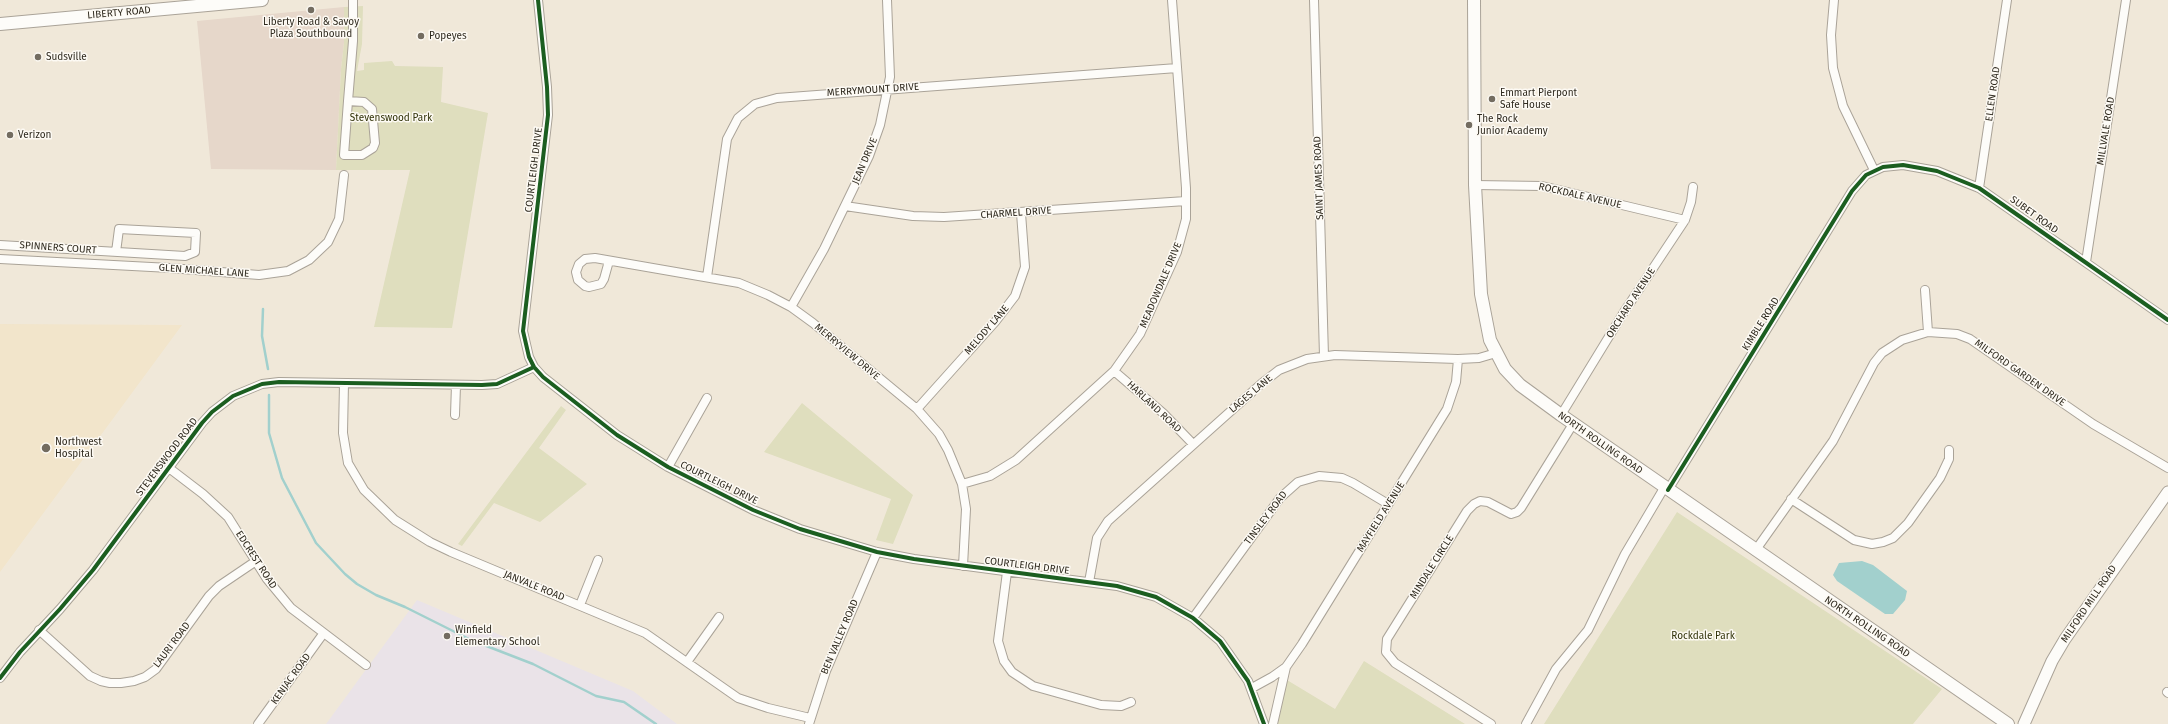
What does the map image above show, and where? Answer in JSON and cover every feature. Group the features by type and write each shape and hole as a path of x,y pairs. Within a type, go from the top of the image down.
{"main road":[{"name":"LIBERTY ROAD","path":"0,24 262,0"},
{"name":"NORTH ROLLING ROAD","path":"1474,0 1475,185 1481,294 1485,320 1496,353 1505,369 1520,385 1560,416 2008,724"},
{"name":"MILFORD MILL ROAD","path":"2024,724 2052,661 2065,639 2168,492"}],"street":[{"path":"348,101 364,102 369,105 372,110 375,142 373,148 362,155 344,155 348,101 353,40 353,0"},
{"name":"COURTLEIGH DRIVE","path":"538,0 547,87 548,115 523,331 526,348 534,367 557,389 617,435 668,467 732,500 800,529 876,552 963,566 1117,586 1151,595 1194,618 1216,637 1230,653 1252,688"},
{"name":"JEAN DRIVE","path":"791,307 818,260 845,206 875,140 888,89 890,49 887,0"},
{"name":"MEADOWDALE DRIVE","path":"962,484 990,476 1016,460 1114,371 1140,334 1177,252 1183,235 1186,201 1172,0"},
{"name":"SAINT JAMES ROAD","path":"1314,0 1324,356"},
{"path":"1834,0 1832,35 1833,68 1843,106 1874,170"},
{"name":"ELLEN ROAD","path":"1979,188 2007,0"},
{"name":"MILLVALE ROAD","path":"2086,262 2126,0"},
{"name":"MERRYMOUNT DRIVE","path":"707,277 726,144 732,127 738,118 755,104 777,98 1177,68"},
{"name":"SUBET ROAD","path":"1874,170 1892,165 1919,167 1958,178 1979,188 2168,320"},
{"name":"KIMBLE ROAD","path":"1666,489 1852,191 1866,175 1874,170"},
{"name":"GLEN MICHAEL LANE","path":"0,259 170,268 259,275 288,271 309,260 328,242 339,219 344,175"},
{"name":"ROCKDALE AVENUE","path":"1475,185 1542,186 1684,220"},
{"name":"ORCHARD AVENUE","path":"1560,416 1684,220 1692,202 1693,187"},
{"name":"CHARMEL DRIVE","path":"845,206 927,217 1186,201"},
{"name":"MELODY LANE","path":"917,409 1003,313 1015,296 1025,267 1026,253 1021,212"},
{"name":"SPINNERS COURT","path":"0,245 116,252 185,256 195,252 196,233 119,229 116,252"},
{"name":"MERRYVIEW DRIVE","path":"609,261 707,277 739,284 791,307 917,409 939,434 948,450 962,484 966,509 963,566"},
{"path":"1925,290 1928,332"},
{"name":"MILFORD GARDEN DRIVE","path":"1755,551 1833,442 1874,363 1882,353 1902,340 1928,332 1957,334 1970,339 2093,424 2168,468"},
{"name":"LAGES LANE","path":"1089,582 1095,547 1102,528 1193,444 1275,373 1298,362 1324,356 1351,355 1458,359 1479,358 1496,353"},
{"name":"MAYFIELD AVENUE","path":"1252,688 1286,667 1302,644 1447,409 1454,392 1458,359"},
{"name":"STEVENSWOOD ROAD","path":"0,678 93,570 212,412 233,396 262,384 279,382 456,385 497,384 534,367"},
{"name":"HARLAND ROAD","path":"1114,371 1163,413 1193,444"},
{"name":"JANVALE ROAD","path":"344,383 343,433 348,463 364,490 376,504 395,520 437,545 645,633 738,698 809,721"},
{"path":"455,415 456,385"},
{"path":"668,467 707,398"},
{"name":"MINDALE CIRCLE","path":"1491,724 1395,663 1386,652 1387,640 1467,511 1474,504 1480,501 1488,502 1511,514 1517,512 1521,508 1573,424"},
{"path":"1791,499 1854,540 1872,544 1883,542 1900,532 1917,510 1946,468 1949,450"},
{"name":"EDCREST ROAD","path":"169,468 209,499 228,517 256,561 283,598 324,634 366,665"},
{"name":"TINSLEY ROAD","path":"1194,618 1280,498 1298,482 1319,476 1342,478 1388,504"},
{"path":"1526,724 1556,669 1588,630 1625,554 1666,489"},
{"name":"BEN VALLEY ROAD","path":"809,721 826,671 876,552"},
{"path":"580,605 598,560"},
{"name":"LAURI ROAD","path":"40,630 80,669 90,676 110,683 121,683 145,677 156,669 209,596 219,586 256,561"},
{"path":"1007,572 998,641 1004,661 1012,672 1033,686 1101,704 1121,706 1131,702"},
{"path":"686,662 719,617"},
{"name":"KENJAC ROAD","path":"258,724 324,634"},
{"name":"MAYFIELD AVENUE","path":"1273,724 1286,667"},
{"path":"1252,688 1264,724"}],"shaded area":[{"path":"344,7 344,43 341,69 336,170 211,169 197,21"},
{"name":"Northwest Hospital","path":"0,324 182,325 0,572"},
{"name":"Winfield Elementary School","path":"417,600 633,691 677,724 326,724"}],"green space":[{"name":"Stevenswood Park","path":"363,6 362,44 357,71 364,70 364,63 392,61 395,66 443,67 441,102 488,113 452,328 374,327 410,170 336,170 341,69 344,43 344,7"},
{"path":"802,403 913,495 893,544 876,540 891,499 764,452"},
{"path":"561,406 566,410 539,448 587,484 540,522 494,503 462,546 458,544"},
{"name":"Rockdale Park","path":"1677,512 1942,689 1913,724 1544,724"},
{"path":"1364,661 1465,724 1278,724 1283,691 1287,680 1335,709"}],"water":[{"path":"1862,561 1873,565 1907,591 1905,600 1893,614 1885,614 1837,581 1833,575 1839,563"}],"waterway":[{"path":"263,309 262,336 268,369"},
{"path":"269,395 269,433 282,478 316,543 345,574 357,584 376,595 405,607 471,640 533,664 596,696 624,702 656,724"}],"cycle path":[{"path":"538,0 547,87 548,115 523,331 529,357 534,367 543,377 617,435 668,467 753,510 800,529 877,552 914,559 1117,586 1156,597 1193,618 1220,641 1248,681 1264,724"},
{"path":"1668,490 1852,191 1866,175 1883,167 1903,165 1937,171 1979,188 2168,320"},
{"path":"0,678 20,652 60,609 93,570 202,423 212,412 233,396 262,384 279,382 497,384 534,367"}],"place":[{"name":"Liberty Road & Savoy Plaza Southbound","path":"311,10"},
{"name":"Popeyes","path":"421,36"},
{"name":"Sudsville","path":"38,57"},
{"name":"Emmart Pierpont Safe House","path":"1492,99"},
{"name":"The Rock Junior Academy","path":"1469,125"},
{"name":"Verizon","path":"10,135"},
{"name":"Northwest Hospital","path":"46,448"},
{"name":"Winfield Elementary School","path":"447,636"}]}
